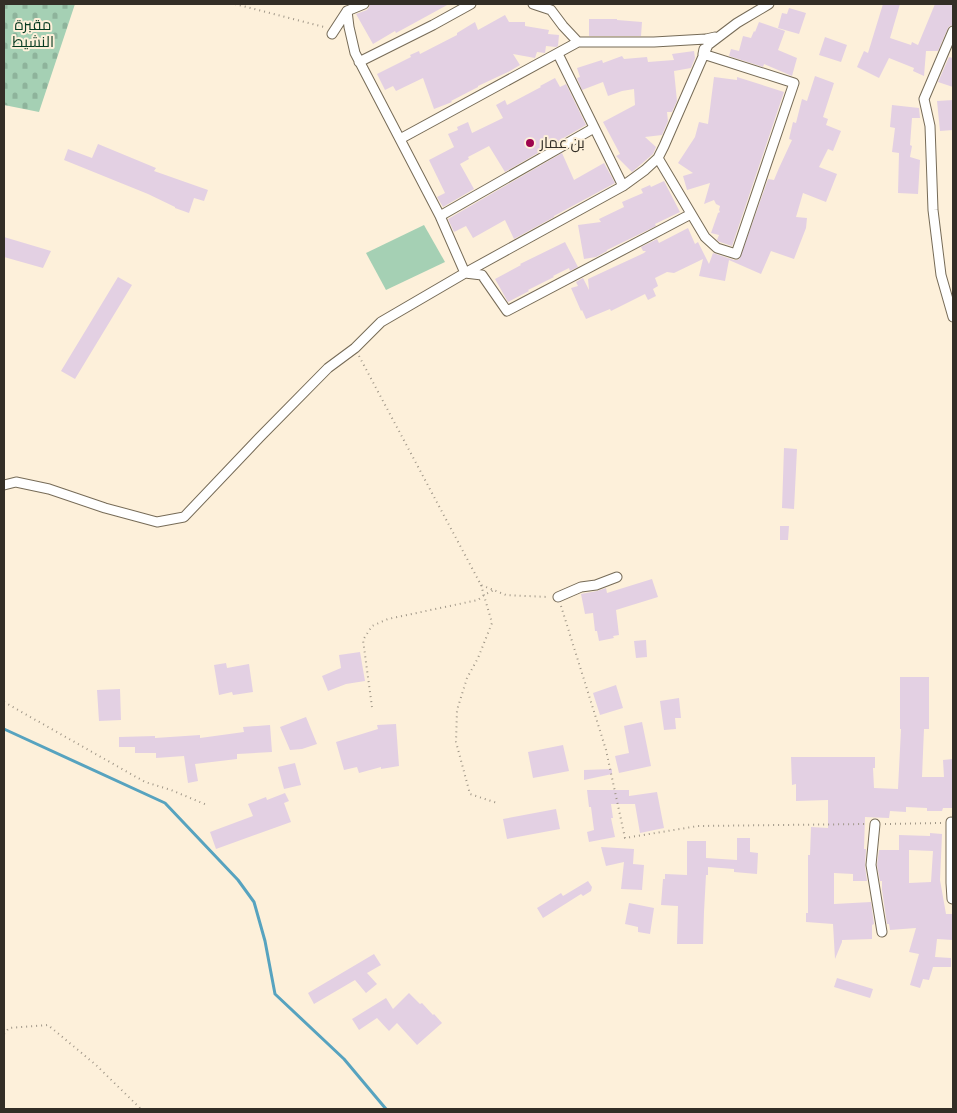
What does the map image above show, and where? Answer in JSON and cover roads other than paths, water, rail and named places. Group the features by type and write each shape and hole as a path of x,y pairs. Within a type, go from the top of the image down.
{"street":[{"path":"332,34 347,11 364,4"},
{"path":"360,62 471,4"},
{"path":"533,4 551,10 578,42"},
{"path":"4,485 16,482 49,489 105,508 157,522 184,518 328,368 355,348 381,322 464,273 623,186 645,170 658,158 708,45 737,23 769,4"},
{"path":"347,11 355,53 440,216 464,273"},
{"path":"953,31 924,99 930,126 933,210 941,275 953,317"},
{"path":"400,138 578,42 706,40 720,36"},
{"path":"703,54 706,40"},
{"path":"558,54 623,186"},
{"path":"658,158 705,237 717,248 736,254 794,83 703,54"},
{"path":"440,216 594,128"},
{"path":"464,273 482,275 507,311 691,214"},
{"path":"558,597 581,587 596,585 617,577"},
{"path":"951,822 950,883 952,899"},
{"path":"875,824 871,865 882,932"}],"waterway":[{"path":"4,729 165,803 238,880 254,902 265,941 275,994 344,1059 386,1109"}],"place":[{"name":"بن عمار","path":"530,143"}],"park label":[{"name":"مقبرة النشيط","path":"33,34"}]}
